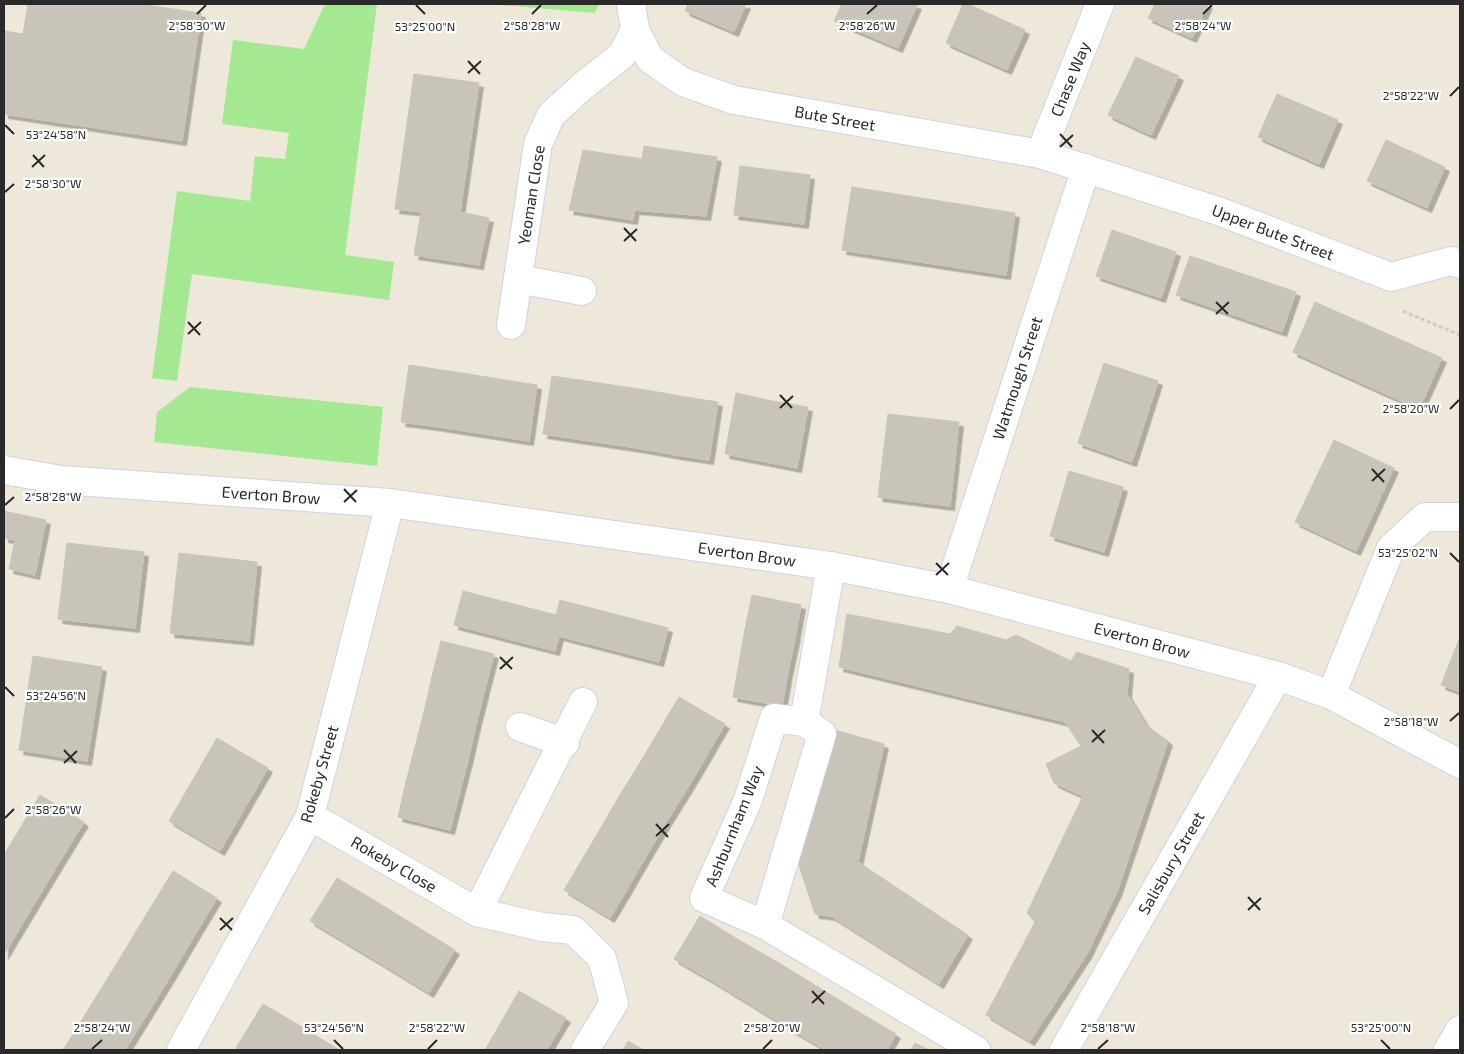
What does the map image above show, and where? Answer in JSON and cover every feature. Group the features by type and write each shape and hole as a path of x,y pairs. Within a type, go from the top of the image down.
{"street":[{"name":"Bute Street","path":"631,4 636,30 650,59 683,82 734,100 1040,154 1086,168"},
{"name":"Chase Way","path":"1040,154 1100,4"},
{"name":"Yeoman Close","path":"511,326 538,144 551,115 584,85 622,55 636,30"},
{"name":"Upper Bute Street","path":"1086,168 1218,211 1392,277 1451,261 1460,264"},
{"name":"Watmough Street","path":"949,588 1086,168"},
{"path":"518,279 582,291"},
{"name":"Everton Brow","path":"4,470 61,480 390,503 831,566 949,588 1278,676 1331,695 1460,764"},
{"name":"Rokeby Street","path":"181,1050 310,816 390,503"},
{"path":"1331,695 1391,548 1425,517 1460,518"},
{"path":"765,925 822,734 804,722 831,566"},
{"name":"Salisbury Street","path":"1064,1050 1278,676"},
{"path":"477,912 565,743 583,702"},
{"name":"Ashburnham Way","path":"804,722 774,718 748,800 704,898 765,925 976,1050"},
{"path":"520,727 565,743"},
{"name":"Rokeby Close","path":"310,816 477,912 542,927 573,930 602,958 614,1002 585,1050"},
{"path":"1448,1050 1460,1030"}],"path":[{"path":"1401,310 1460,335"}],"green space":[{"path":"325,4 377,4 345,255 394,262 389,300 192,274 177,381 152,378 177,191 250,201 255,156 285,159 289,133 222,124 233,40 304,49"},
{"path":"491,4 599,4 595,13"},
{"path":"190,387 383,407 377,466 154,442 157,412"}],"building":[{"path":"28,4 139,4 201,13 182,141 4,114 4,31 23,34"},
{"path":"688,4 746,4 734,32 685,11"},
{"path":"842,4 917,5 898,48 834,21"},
{"path":"963,4 968,4 1025,30 1007,70 946,43"},
{"path":"1155,4 1208,4 1192,38 1148,18"},
{"path":"1136,57 1179,76 1151,135 1108,115"},
{"path":"414,74 479,83 460,212 489,218 479,265 414,255 421,212 395,209"},
{"path":"1277,94 1338,120 1319,164 1258,137"},
{"path":"1386,140 1445,167 1427,208 1367,181"},
{"path":"644,146 717,157 706,216 635,210"},
{"path":"583,150 642,159 633,220 569,210"},
{"path":"740,166 810,175 804,224 734,215"},
{"path":"852,187 1015,213 1006,275 842,250"},
{"path":"1112,230 1176,252 1161,298 1096,276"},
{"path":"1190,256 1296,292 1282,332 1176,295"},
{"path":"1315,302 1442,358 1419,409 1293,352"},
{"path":"1104,363 1158,381 1132,462 1078,443"},
{"path":"409,365 442,370 433,426 401,422"},
{"path":"442,370 474,375 465,431 433,426"},
{"path":"474,375 506,380 497,436 465,431"},
{"path":"552,376 586,381 576,439 543,434"},
{"path":"506,380 537,385 529,441 497,436"},
{"path":"586,381 619,386 610,444 576,439"},
{"path":"619,386 652,391 643,449 610,444"},
{"path":"652,391 685,397 676,455 643,449"},
{"path":"736,393 772,401 761,461 725,454"},
{"path":"685,397 718,402 709,460 676,455"},
{"path":"772,401 808,407 797,468 761,461"},
{"path":"888,414 959,422 950,506 878,497"},
{"path":"1334,440 1394,468 1356,551 1295,522"},
{"path":"1069,471 1123,487 1104,552 1050,536"},
{"path":"4,511 46,520 35,575 9,569 15,540 4,538"},
{"path":"67,543 144,552 135,628 58,619"},
{"path":"179,553 257,562 249,641 170,633"},
{"path":"463,591 556,615 560,600 668,628 659,662 559,636 555,651 454,625"},
{"path":"752,595 801,605 795,639 745,629"},
{"path":"847,614 950,634 957,626 1006,640 1016,635 1071,661 1077,652 1129,669 1127,694 1146,725 1168,741 1117,892 1087,954 1030,1041 986,1015 1035,922 1027,913 1083,796 1054,783 1046,764 1081,746 1065,722 839,667"},
{"path":"745,629 795,639 788,672 739,663"},
{"path":"1460,637 1460,692 1441,685"},
{"path":"441,641 494,654 485,689 432,676"},
{"path":"33,656 102,667 87,761 19,750"},
{"path":"739,663 788,672 782,706 733,697"},
{"path":"432,676 485,689 476,725 424,712"},
{"path":"679,697 725,724 706,757 660,729"},
{"path":"424,712 476,725 468,760 415,747"},
{"path":"828,728 884,744 858,862 968,935 939,984 831,916 815,914 796,856 806,841"},
{"path":"660,729 706,757 687,789 641,761"},
{"path":"217,738 268,768 220,851 169,821"},
{"path":"415,747 468,760 459,795 406,782"},
{"path":"641,761 687,789 667,821 621,793"},
{"path":"406,782 459,795 450,830 398,817"},
{"path":"621,793 667,821 648,853 602,826"},
{"path":"40,795 84,822 60,861 16,835"},
{"path":"602,826 648,853 629,886 583,858"},
{"path":"16,835 60,861 36,901 4,881 4,855"},
{"path":"583,858 629,886 610,918 564,890"},
{"path":"173,871 217,898 193,938 149,910"},
{"path":"337,878 377,902 350,945 310,921"},
{"path":"4,881 36,901 12,941 4,936"},
{"path":"377,902 416,926 390,969 350,945"},
{"path":"149,910 193,938 170,977 125,950"},
{"path":"700,916 739,940 714,982 674,959"},
{"path":"416,926 455,950 429,993 390,969"},
{"path":"4,936 12,941 4,955"},
{"path":"739,940 779,963 753,1006 714,982"},
{"path":"125,950 170,977 146,1016 101,989"},
{"path":"779,963 818,987 792,1030 753,1006"},
{"path":"818,987 857,1011 833,1050 826,1050 792,1030"},
{"path":"101,989 146,1016 125,1050 114,1050 77,1028"},
{"path":"519,991 566,1018 547,1050 530,1050 496,1031"},
{"path":"263,1004 302,1027 288,1050 240,1050 236,1048"},
{"path":"857,1011 896,1034 887,1050 833,1050"},
{"path":"302,1027 339,1050 288,1050"},
{"path":"77,1028 114,1050 63,1050"},
{"path":"496,1031 530,1050 485,1050"},
{"path":"628,1041 644,1050 623,1050"},
{"path":"915,1043 929,1050 911,1050"}]}
